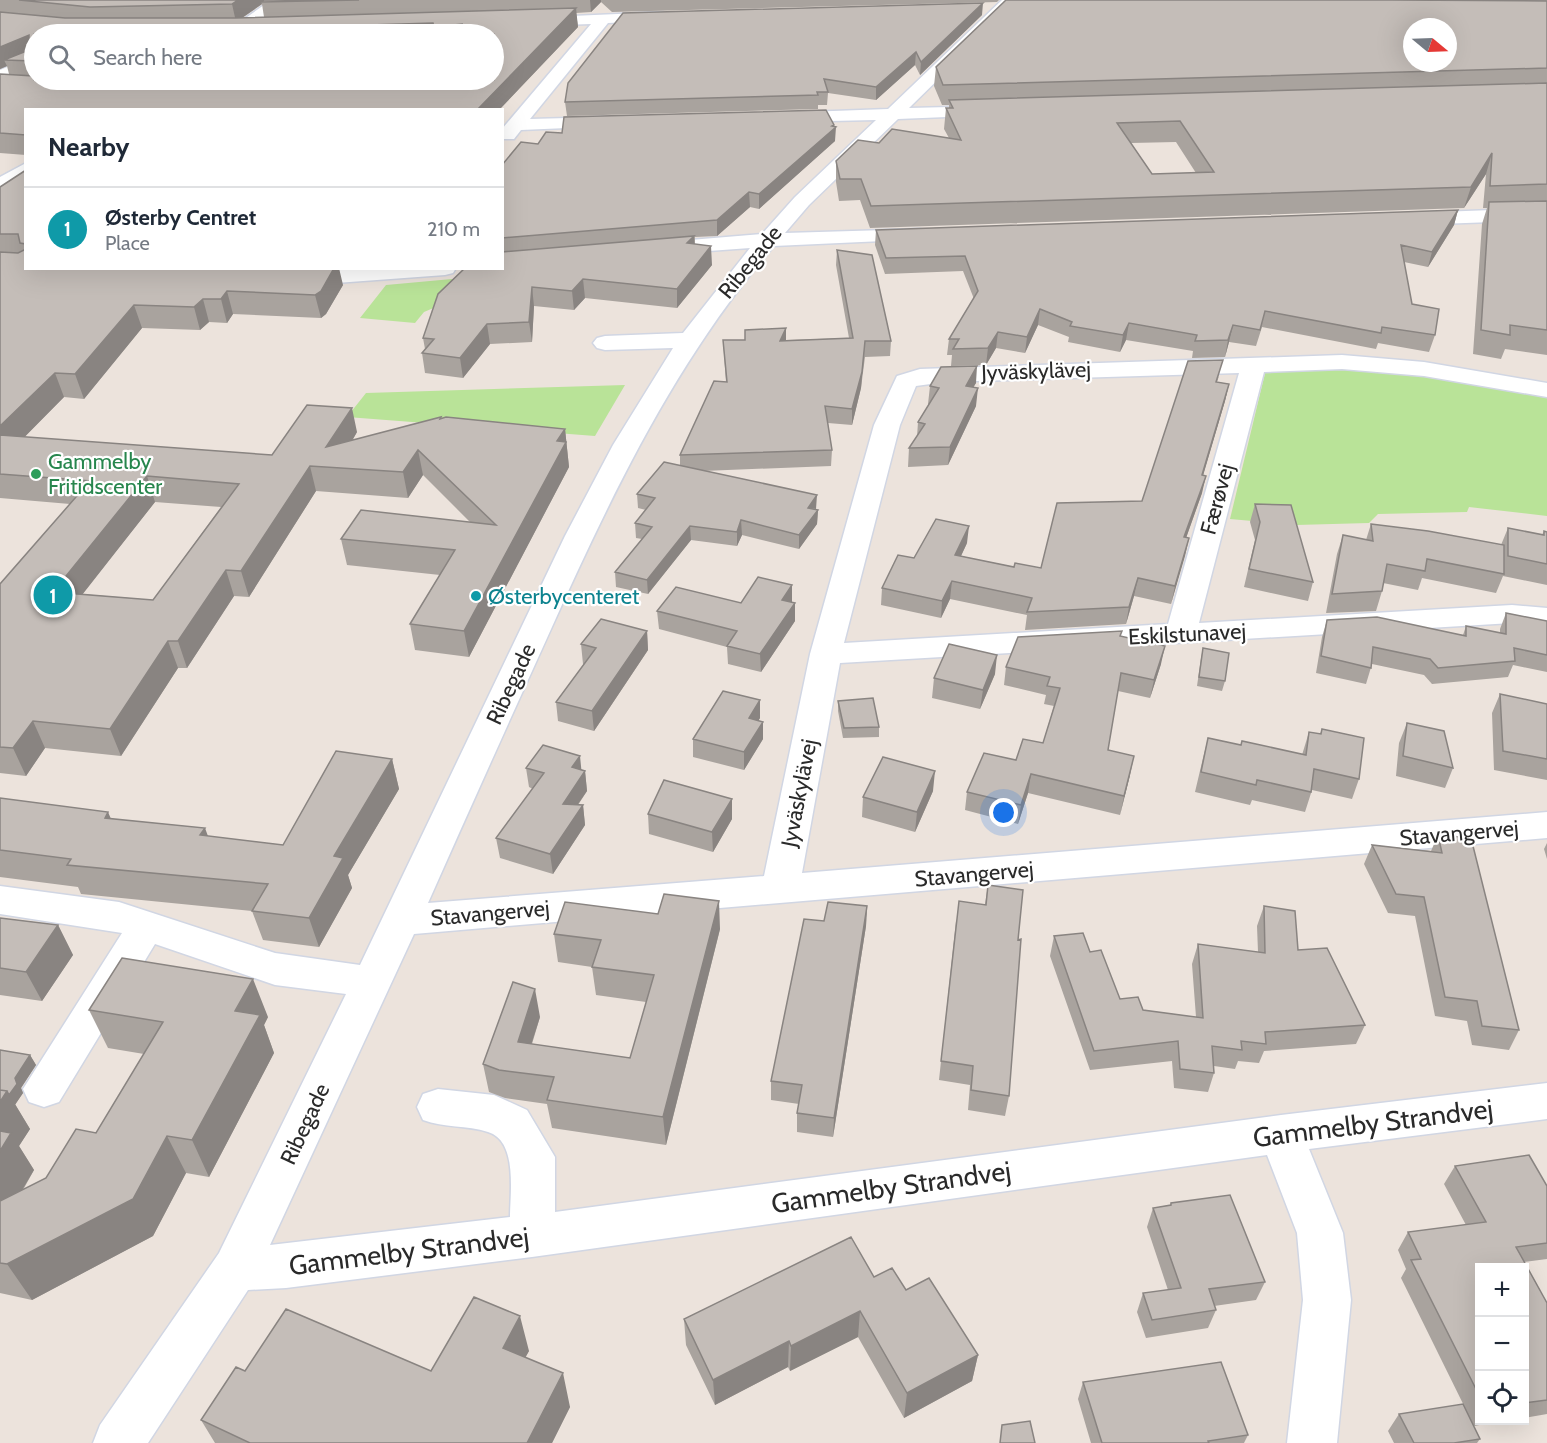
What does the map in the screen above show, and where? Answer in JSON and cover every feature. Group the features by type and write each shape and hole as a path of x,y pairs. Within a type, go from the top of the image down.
{"street":[{"path":"242,24 281,0"},
{"name":"Ribegade","path":"118,1443 234,1269 372,982 579,536 627,445 690,340 765,240 802,201 1003,7"},
{"path":"520,21 674,17"},
{"path":"507,132 603,19"},
{"path":"0,76 24,65"},
{"path":"0,86 20,87"},
{"path":"765,118 1008,111"},
{"path":"507,132 622,122"},
{"path":"0,186 24,170"},
{"path":"1397,219 1547,214"},
{"path":"634,250 765,240 946,234"},
{"path":"279,274 336,276 409,270"},
{"path":"605,343 690,340"},
{"name":"Jyväskylävej","path":"780,890 826,654 887,425 906,381 920,376 1254,363 1341,362 1424,369 1547,390"},
{"name":"Færøvej","path":"1181,634 1254,363"},
{"name":"Eskilstunavej","path":"826,654 1512,614 1547,617"},
{"name":"Stavangervej","path":"401,920 1547,825"},
{"path":"0,900 119,917 275,969 372,982"},
{"path":"44,1089 146,927"},
{"name":"Gammelby Strandvej","path":"234,1269 286,1266 532,1236 1281,1134 1547,1101"},
{"path":"438,1107 494,1114 512,1123 533,1157 532,1236"},
{"path":"1281,1134 1320,1233 1327,1300 1312,1443"}],"green space":[{"path":"452,279 450,301 424,312 415,323 360,318 386,285"},
{"path":"1308,368 1412,373 1547,396 1547,516 1469,507 1467,512 1378,514 1369,523 1296,525 1230,519 1266,369"},
{"path":"625,385 595,436 347,417 366,393"}],"building":[{"path":"19,0 238,0 232,4 90,7"},
{"path":"264,0 359,0 261,2"},
{"path":"1006,0 1547,1 1547,68 1457,71 1457,18 1403,18 1403,72 1405,72 943,85 936,67"},
{"path":"983,3 921,62 916,52 876,87 824,79 828,92 817,92 818,95 565,102 568,83 623,13"},
{"path":"576,8 504,82 504,24 24,24 24,37 0,47 0,12 65,18 235,18"},
{"path":"24,52 24,61 4,60"},
{"path":"0,74 24,75 24,90 496,90 479,108 24,108 24,135 0,133"},
{"path":"1547,83 1547,184 1490,186 1492,153 1471,187 871,206 861,179 840,179 836,161 858,140 879,143 892,129 961,140 946,108 953,108 949,100","holes":["1180,121 1214,172 1152,174 1117,123"]},
{"path":"826,110 834,125 832,126 836,127 759,194 749,192 717,220 504,238 504,163 521,142 538,144 546,132 562,133 564,117"},
{"path":"24,171 24,244 20,243 18,234 0,234 0,187"},
{"path":"1547,201 1547,330 1510,325 1510,335 1481,330 1489,202"},
{"path":"1458,210 1432,252 1401,245 1412,304 1439,309 1435,335 1382,327 1381,333 1265,311 1260,330 1233,325 1228,340 1195,341 1197,335 1129,323 1123,335 1070,326 1072,322 1040,309 1027,337 998,332 988,348 953,349 959,339 949,339 978,291 965,256 886,258 876,230"},
{"path":"694,236 687,243 711,246 677,289 583,279 572,291 532,287 529,322 487,324 460,358 422,353 434,339 423,338 438,294 463,270 504,270 504,252"},
{"path":"24,250 24,270 333,270 321,291 315,295 227,291 221,299 203,299 194,307 134,305 75,374 55,373 0,426 0,252 18,253"},
{"path":"837,250 872,255 891,341 865,341 862,372 852,409 825,406 832,450 680,455 714,381 727,382 723,340 745,340 745,330 786,328 780,341 853,338"},
{"path":"1223,360 1216,382 1229,384 1202,475 1206,476 1184,537 1189,538 1175,586 1138,578 1129,607 1027,612 1032,598 952,581 942,601 882,588 898,555 914,558 936,519 969,526 955,555 1014,567 1015,563 1041,568 1057,503 1142,501 1188,361"},
{"path":"977,366 966,386 978,388 950,447 909,448 925,424 918,422 939,388 930,386 941,367"},
{"path":"307,405 352,408 326,447 441,417 440,419 446,417 565,429 557,441 566,442 464,631 410,624 455,550 341,539 361,510 496,525 418,450 403,472 310,466 241,571 226,570 178,641 168,641 110,729 33,721 13,748 0,747 0,584 90,481 0,474 0,435 272,455","holes":["147,476 239,484 153,600 53,592"]},
{"path":"664,462 817,495 808,508 818,510 799,535 741,520 737,532 690,526 647,580 615,572 652,527 635,523 655,498 637,494"},
{"path":"1255,504 1291,505 1313,582 1249,569 1260,522"},
{"path":"1371,524 1428,531 1504,545 1504,574 1427,559 1425,571 1387,564 1382,591 1332,594 1343,535 1373,541"},
{"path":"1508,528 1544,535 1544,531 1547,532 1547,564 1508,556"},
{"path":"758,577 792,585 782,600 795,603 760,654 727,646 737,631 657,611 676,587 741,603"},
{"path":"1506,613 1547,621 1547,655 1514,648 1515,661 1438,668 1430,659 1373,647 1371,668 1321,656 1327,620 1377,617 1466,636 1466,626 1506,634"},
{"path":"601,619 647,631 592,711 556,702 596,648 581,644"},
{"path":"1122,631 1120,636 1165,646 1154,680 1121,673 1108,750 1134,756 1124,796 1031,774 1021,805 967,792 984,753 1016,760 1023,739 1043,743 1060,688 1047,686 1050,677 1006,667 1018,637"},
{"path":"949,644 997,655 983,690 934,678"},
{"path":"1203,648 1229,653 1225,681 1199,677"},
{"path":"723,691 760,700 749,718 763,722 744,752 693,739"},
{"path":"1500,694 1547,704 1547,759 1503,751"},
{"path":"873,698 879,727 844,728 838,701"},
{"path":"1407,723 1444,731 1453,768 1403,756"},
{"path":"1322,729 1364,738 1359,779 1314,769 1311,792 1257,780 1256,785 1201,772 1208,738 1241,745 1242,741 1306,755 1309,732 1321,734"},
{"path":"543,745 580,756 572,767 585,771 563,804 583,805 550,854 496,838 544,773 526,768"},
{"path":"336,751 392,759 334,856 343,858 309,918 252,911 268,884 67,865 71,859 0,850 0,798 108,812 105,818 205,828 200,835 283,845"},
{"path":"883,757 935,771 917,812 863,797"},
{"path":"664,780 732,799 712,832 648,814"},
{"path":"1438,835 1471,838 1519,1030 1482,1026 1477,1001 1445,997 1424,897 1396,894 1372,845 1442,853"},
{"path":"988,885 1023,890 1009,1096 971,1090 973,1066 941,1061 959,901 986,905"},
{"path":"664,894 719,901 663,1117 547,1100 554,1077 499,1070 483,1064 513,982 535,989 518,1042 630,1058 654,975 592,967 601,940 554,934 565,902 658,914"},
{"path":"828,902 867,906 834,1118 797,1113 802,1085 771,1081 804,919 824,921"},
{"path":"1264,906 1295,911 1298,950 1327,948 1365,1025 1265,1032 1266,1044 1241,1041 1242,1050 1212,1046 1214,1073 1180,1069 1178,1041 1094,1051 1054,936 1083,933 1090,952 1101,950 1120,999 1138,997 1143,1010 1203,1018 1198,944 1265,953"},
{"path":"0,918 58,925 26,972 0,968"},
{"path":"122,958 253,979 235,1011 260,1015 192,1140 167,1136 133,1199 7,1264 0,1263 0,1201 46,1178 76,1129 96,1133 163,1022 89,1010"},
{"path":"0,1050 30,1055 15,1078 17,1084 9,1095 7,1091 0,1090"},
{"path":"0,1090 7,1091 0,1102"},
{"path":"0,1131 11,1133 0,1151"},
{"path":"1529,1155 1547,1186 1547,1243 1516,1247 1525,1263 1475,1263 1475,1387 1411,1260 1421,1259 1408,1232 1486,1222 1455,1166"},
{"path":"1230,1195 1265,1282 1209,1289 1216,1310 1152,1320 1143,1293 1181,1288 1153,1208 1171,1205 1171,1203"},
{"path":"851,1237 874,1277 892,1268 906,1290 929,1278 978,1355 907,1393 860,1311 791,1346 789,1341 713,1380 684,1319"},
{"path":"1529,1270 1547,1303 1547,1400 1529,1402"},
{"path":"474,1297 520,1316 503,1348 563,1373 527,1443 250,1443 201,1420 236,1367 245,1371 286,1309 431,1371"},
{"path":"1221,1362 1248,1435 1208,1441 1209,1443 1102,1443 1083,1382"},
{"path":"1463,1404 1480,1439 1454,1443 1414,1443 1399,1414"},
{"path":"1030,1421 1035,1443 1000,1443 1002,1425"}],"place":[{"name":"Gammelby Fritidscenter","path":"36,474"},
{"name":"Østerby Centret","path":"53,595"},
{"name":"Østerbycenteret","path":"476,596"}]}
